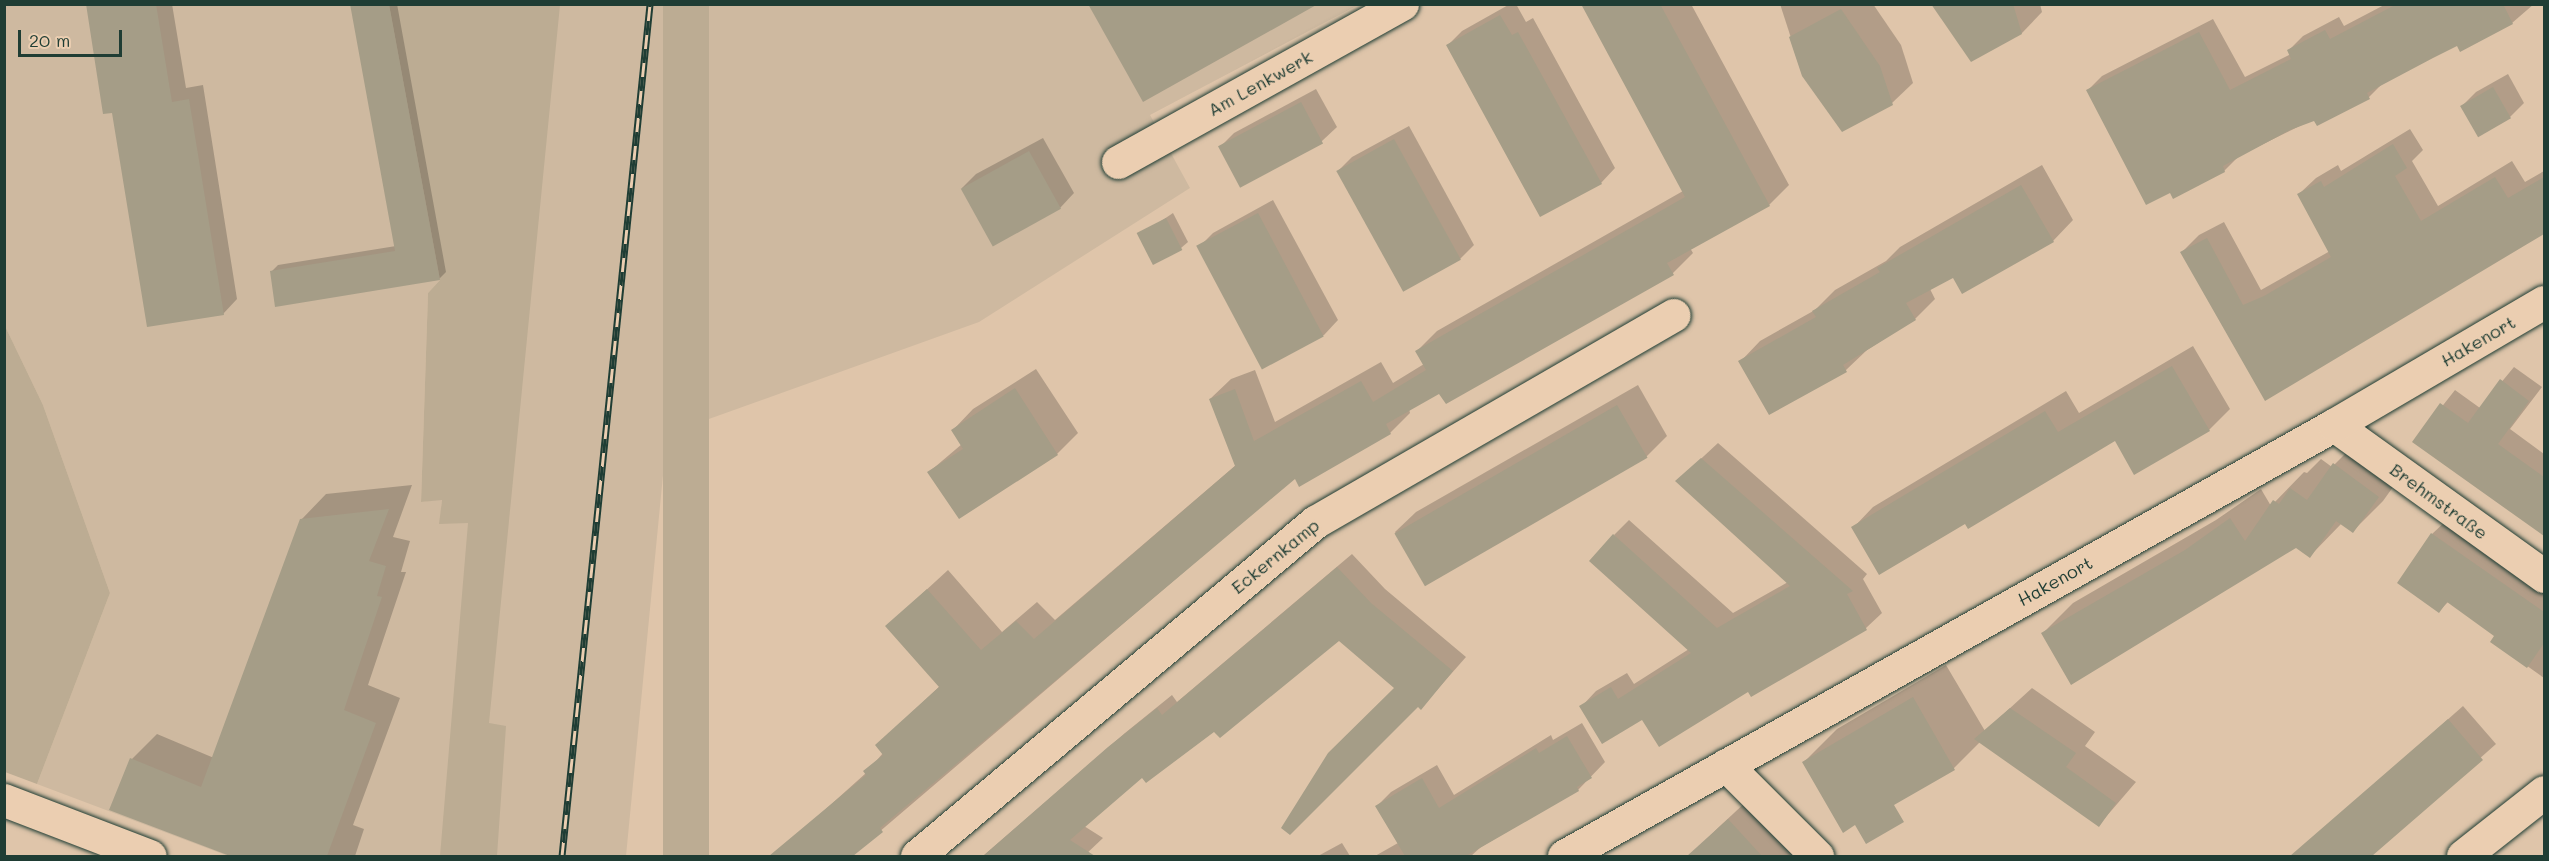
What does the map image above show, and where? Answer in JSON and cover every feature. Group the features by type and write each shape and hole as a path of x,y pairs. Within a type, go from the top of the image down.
{"street":[{"name":"Am Lenkwerk","path":"1118,162 1402,4"},
{"name":"Hakenort","path":"1564,856 2334,425 2544,302"},
{"name":"Eckernkamp","path":"917,856 1315,522 1673,315"},
{"name":"Brehmstraße","path":"2334,425 2544,576"},
{"path":"1726,765 1817,856"},
{"path":"2463,856 2544,792"},
{"path":"4,800 150,856"}],"shaded area":[{"path":"4,5 389,5 440,280 428,293 421,502 442,499 440,524 539,5 1358,5 1150,115 1190,188 979,322 667,434 626,856 228,856 37,784 110,593 43,405 5,326"},
{"path":"389,5 560,5 489,723 506,726 497,856 440,856 468,523 439,524 442,500 421,502 428,293 440,280"},
{"path":"663,5 709,5 709,856 663,856"},
{"path":"5,326 43,405 110,593 37,784 5,772"}],"building":[{"path":"86,4 156,4 172,102 189,99 224,315 147,327 112,113 103,114"},
{"path":"350,4 389,4 440,280 275,307 270,271 395,251"},
{"path":"1088,4 1318,4 1143,102"},
{"path":"1581,4 1660,4 1770,206 1667,263 1674,275 1446,404 1439,394 1386,424 1391,434 1299,487 1295,479 880,828 883,832 853,856 769,856 866,775 863,771 883,755 875,745 939,687 885,626 927,589 981,650 1016,621 1034,639 1235,466 1209,399 1235,389 1254,441 1361,381 1373,402 1426,370 1415,351 1685,197"},
{"path":"1931,4 2013,4 2022,34 1971,62"},
{"path":"2397,4 2503,4 2513,24 2460,52 2457,46 2433,58 2367,93 2370,99 2317,126 2314,121 2290,130 2223,166 2225,172 2173,199 2170,193 2146,205 2086,90 2199,32 2230,90 2291,59 2287,50 2325,30 2330,39"},
{"path":"1841,9 1880,66 1893,105 1842,132 1802,76 1789,37"},
{"path":"1500,15 1512,35 1518,32 1602,184 1540,217 1446,45"},
{"path":"2493,87 2511,118 2478,137 2460,106"},
{"path":"1301,102 1323,143 1240,188 1218,146"},
{"path":"1394,139 1461,260 1403,292 1336,171"},
{"path":"2393,144 2407,168 2395,176 2421,221 2495,177 2508,198 2544,177 2544,234 2265,401 2180,252 2207,238 2243,305 2264,296 2331,257 2297,194 2321,181 2324,187"},
{"path":"1029,151 1061,209 993,247 961,189"},
{"path":"2021,185 2054,242 1962,294 1953,278 1906,303 1916,320 1843,365 1847,372 1769,415 1738,361 1816,317 1812,311 1880,272 1877,268"},
{"path":"1258,213 1324,337 1262,369 1196,246"},
{"path":"1166,218 1182,250 1153,265 1137,233"},
{"path":"2172,366 2210,431 2134,475 2115,441 1968,529 1965,524 1879,575 1851,527 2045,411 2058,432"},
{"path":"2500,379 2529,401 2498,444 2544,477 2544,536 2412,442 2440,403 2468,423"},
{"path":"1015,388 1058,455 959,519 927,472 963,449 951,430"},
{"path":"1617,405 1648,458 1425,586 1394,534"},
{"path":"1701,458 1853,591 1847,594 1867,630 1751,697 1748,692 1659,747 1642,720 1602,744 1579,706 1611,687 1618,699 1691,653 1589,561 1613,534 1717,628 1790,586 1675,481"},
{"path":"2333,463 2379,497 2353,533 2336,521 2310,558 2296,548 2071,685 2041,633 2185,550 2230,518 2245,541 2273,500 2279,504 2290,488 2307,500"},
{"path":"389,509 369,561 386,566 377,596 382,597 344,710 376,723 327,856 230,856 109,810 130,758 201,787 300,519"},
{"path":"2431,533 2544,612 2544,643 2527,668 2490,642 2494,636 2447,602 2439,613 2397,583"},
{"path":"1337,567 1371,603 1453,671 1421,710 1418,707 1290,835 1281,828 1328,753 1394,688 1339,641 1220,738 1214,732 1146,783 1142,778 1070,840 1095,856 983,856 1108,747 1157,708 1162,715"},
{"path":"1913,697 1955,770 1894,805 1904,822 1866,844 1855,825 1843,833 1802,762"},
{"path":"2010,708 2076,753 2066,767 2116,803 2099,827 1974,739"},
{"path":"2448,719 2483,760 2372,856 2290,856"},
{"path":"1567,736 1592,778 1577,787 1579,791 1466,856 1405,856 1375,806 1422,778 1439,808 1536,748 1539,753"},
{"path":"1728,819 1762,856 1687,856"}],"railway":[{"path":"562,856 650,4"}]}
